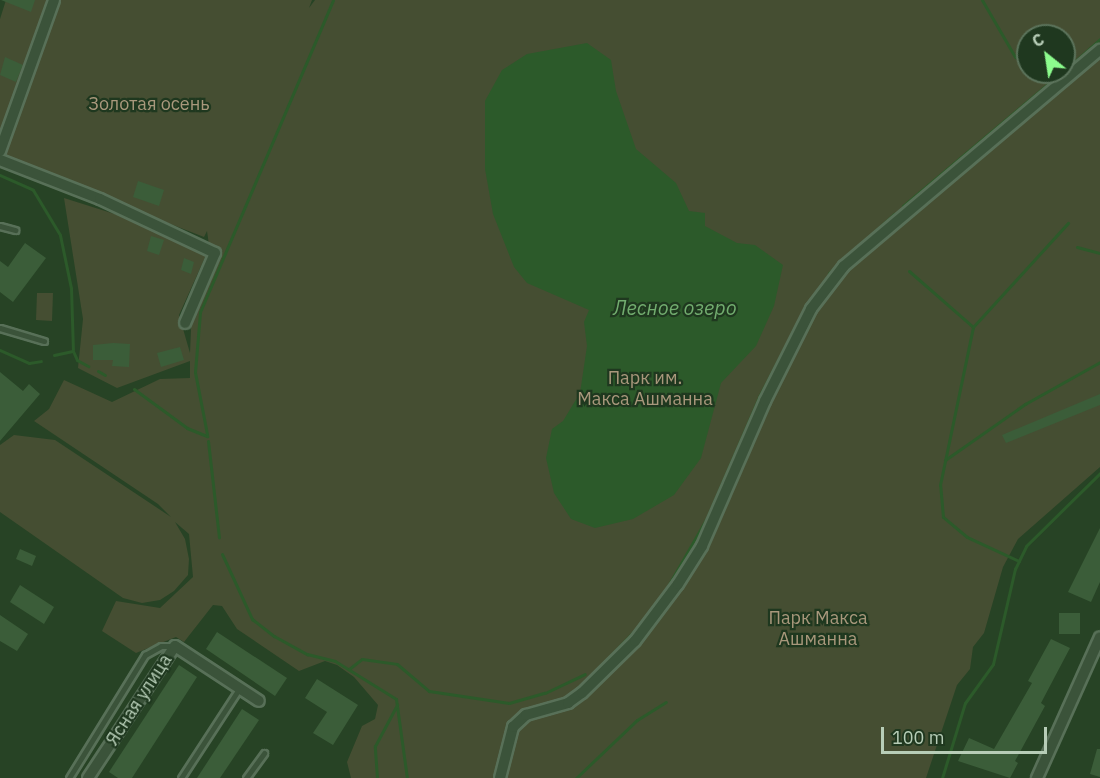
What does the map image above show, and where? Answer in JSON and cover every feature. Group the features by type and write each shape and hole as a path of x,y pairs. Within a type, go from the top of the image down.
{"street":[{"path":"0,151 54,0"},
{"path":"500,778 513,727 526,715 568,704 582,693 635,641 678,584 702,546 765,401 811,309 844,266 1100,50"},
{"path":"0,160 100,200 215,253 185,323"},
{"path":"1036,778 1100,637"},
{"name":"Ясная улица","path":"88,778 175,646 259,701"}],"lane":[{"path":"0,226 15,230"},
{"path":"0,328 44,341"},
{"path":"69,778 145,656 161,646 175,646"},
{"path":"181,778 239,688"},
{"path":"246,778 264,753"}],"green space":[{"name":"Парк им. Макса Ашманна","path":"6,0 312,0 309,8 315,0 1100,0 1100,467 1018,539 1003,567 984,633 973,647 970,669 957,685 926,778 351,778 347,762 362,726 375,719 378,705 354,677 337,665 325,661 299,671 237,629 222,606 213,605 184,642 176,637 136,653 102,631 116,601 160,608 193,577 189,534 175,522 185,539 189,559 188,575 174,591 160,600 142,603 123,598 0,512 0,445 14,435 55,440 171,517 158,504 34,421 49,409 64,380 112,402 160,379 190,378 190,361 117,388 78,368 83,319 64,198 140,222 207,253 179,315 190,353 192,307 211,259 207,231 204,237 0,158 0,19"},
{"path":"37,293 53,293 52,321 36,320"}],"water":[{"name":"Лесное озеро","path":"587,43 611,60 616,91 636,149 676,183 689,211 705,213 705,226 737,243 755,245 783,265 774,306 756,346 721,383 701,458 674,495 633,519 595,528 571,519 554,493 546,458 552,429 563,421 580,393 587,346 584,322 589,310 527,283 514,267 493,214 485,169 485,101 502,70 527,54"}],"building":[{"path":"1,0 35,0 31,12"},
{"path":"5,57 23,65 16,82 0,75"},
{"path":"138,181 164,190 159,206 133,197"},
{"path":"151,236 164,240 159,255 147,251"},
{"path":"25,243 46,258 13,302 0,292 0,261 8,267"},
{"path":"184,258 194,262 191,274 181,270"},
{"path":"130,344 129,367 112,366 113,360 93,360 93,345"},
{"path":"180,347 184,360 161,367 157,353"},
{"path":"0,372 23,391 29,384 40,394 0,441"},
{"path":"1100,394 1100,405 1006,443 1002,435"},
{"path":"1100,528 1100,582 1091,602 1068,592"},
{"path":"20,549 36,556 32,566 16,559"},
{"path":"20,585 54,607 44,624 10,602"},
{"path":"1059,613 1080,613 1080,634 1059,634"},
{"path":"0,615 28,634 17,651 0,641"},
{"path":"217,632 287,678 275,696 206,649"},
{"path":"1051,639 1070,648 1041,703 1045,706 1015,761 1018,763 1010,778 958,761 969,738 994,749 1032,683 1028,681"},
{"path":"179,665 197,677 132,778 118,778 109,772"},
{"path":"317,679 358,705 333,745 313,733 327,712 305,698"},
{"path":"242,709 259,720 220,778 197,778"},
{"path":"1097,749 1100,749 1100,777 1090,774"}],"waterway":[{"path":"207,434 195,372 200,312 333,0"},
{"path":"982,0 1015,57"},
{"path":"1076,60 1100,39"},
{"path":"903,206 1048,84"},
{"path":"0,175 33,190 60,235 71,288 73,351 77,360 88,366"},
{"path":"829,273 894,214"},
{"path":"1019,561 967,537 943,517 940,485 973,327 1068,223"},
{"path":"1077,247 1100,253"},
{"path":"909,271 973,327"},
{"path":"660,600 707,518 759,397 803,312"},
{"path":"0,350 29,363 41,361"},
{"path":"54,355 73,351"},
{"path":"945,460 1025,404 1100,362"},
{"path":"98,371 105,375"},
{"path":"134,389 187,428 207,436"},
{"path":"208,441 219,537"},
{"path":"942,778 965,703 993,664 1015,569 1026,546 1100,473"},
{"path":"222,554 252,619 274,636 307,654 335,661 396,699 407,778"},
{"path":"610,656 641,624"},
{"path":"349,669 362,659 397,664 429,691 509,703 545,693 585,674"},
{"path":"576,778 637,720 666,702"},
{"path":"377,778 375,746 397,705"}],"park label":[{"name":"Золотая осень","path":"149,104"},
{"name":"Парк Макса Ашманна","path":"818,629"}]}
